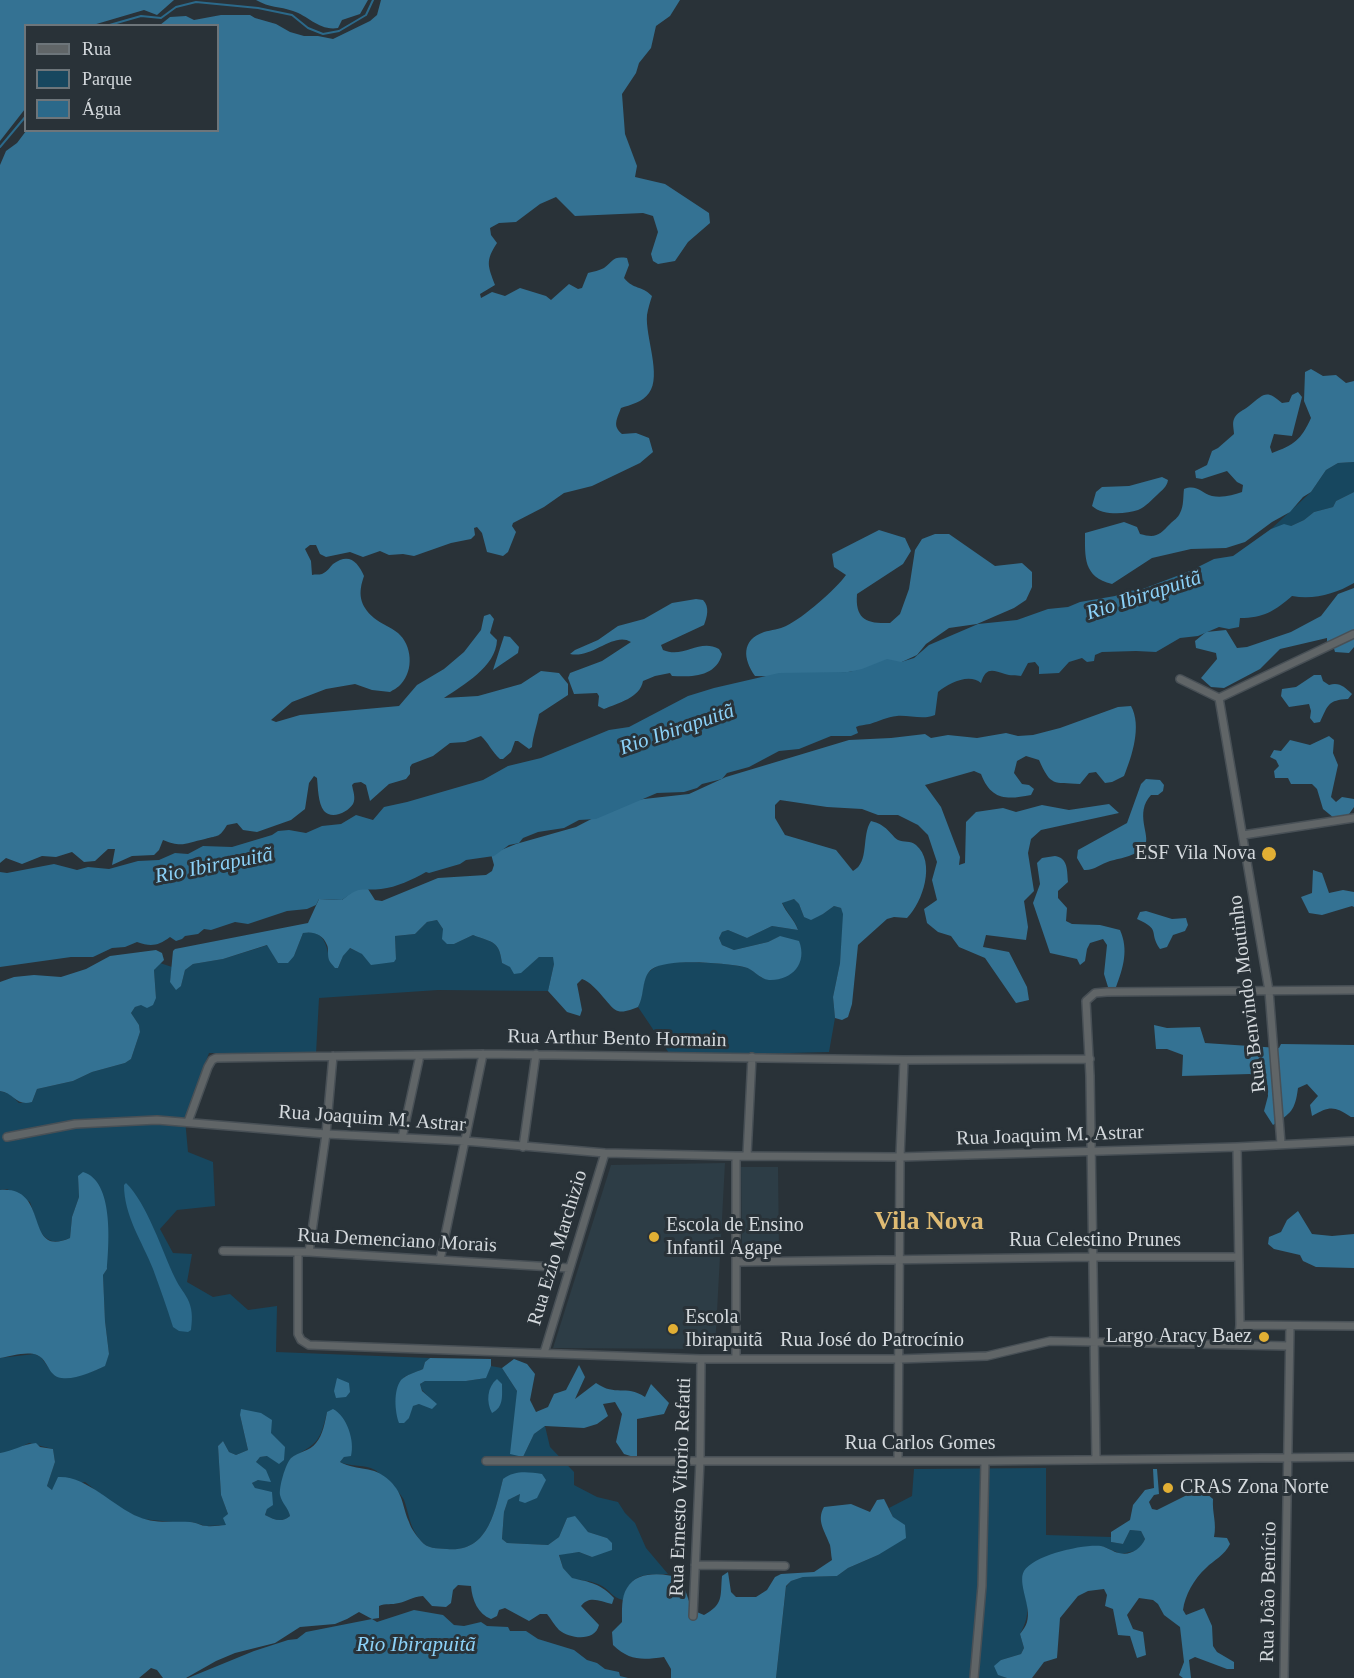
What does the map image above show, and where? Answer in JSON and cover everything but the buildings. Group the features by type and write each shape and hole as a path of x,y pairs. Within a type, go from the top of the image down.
{"street":[{"path":"1180,679 1219,699 1354,634"},
{"name":"Rua Benvindo Moutinho","path":"1219,699 1269,991 1281,1144"},
{"path":"1244,836 1354,818"},
{"path":"1096,1460 1090,1059 1086,1001 1095,993 1107,992 1354,990"},
{"path":"440,1260 483,1054"},
{"path":"523,1147 536,1054"},
{"name":"Rua Arthur Bento Hormain","path":"188,1122 208,1067 216,1058 536,1054 904,1060 1090,1059"},
{"path":"402,1138 420,1055"},
{"path":"309,1252 326,1134 333,1056"},
{"path":"747,1155 752,1057"},
{"path":"898,1460 898,1260 904,1060"},
{"name":"Rua Joaquim M. Astrar","path":"7,1137 75,1124 157,1120 604,1153 736,1156 900,1157 1237,1147 1354,1141"},
{"path":"1237,1147 1240,1325 1238,1345"},
{"name":"Rua Ezio Marchizio","path":"544,1353 604,1153"},
{"path":"736,1156 736,1358"},
{"name":"Rua Demenciano Morais","path":"223,1251 309,1252 569,1268"},
{"name":"Rua José do Patrocínio","path":"298,1252 298,1334 301,1340 309,1345 701,1359 899,1359 987,1356 1050,1341 1289,1346"},
{"name":"Rua Celestino Prunes","path":"736,1262 1238,1257"},
{"path":"1240,1325 1354,1326"},
{"name":"Rua João Benício","path":"1284,1678 1290,1326"},
{"name":"Rua Ernesto Vitorio Refatti","path":"693,1616 700,1460 701,1359"},
{"name":"Rua Carlos Gomes","path":"486,1461 985,1461 1354,1457"},
{"path":"974,1678 982,1586 985,1461"},
{"path":"695,1565 785,1566"}],"shaded area":[{"path":"0,0 174,0 157,15 144,10 96,24 24,24 24,110 0,141"},
{"path":"256,0 368,0 360,14 342,20 338,28 331,28 320,25 299,13"},
{"path":"381,0 680,0 670,16 656,26 651,48 639,63 636,73 622,94 625,134 637,166 635,177 665,184 709,213 710,223 688,242 675,261 658,264 653,261 651,254 658,232 653,216 643,213 575,216 556,197 540,204 516,222 499,223 490,228 491,235 497,243 489,259 495,285 480,294 481,298 492,292 505,296 520,288 546,296 551,300 569,284 578,289 582,288 588,273 604,268 616,258 627,258 629,265 624,278 631,285 652,296 647,324 654,377 653,386 643,399 621,408 616,425 622,434 636,433 649,438 653,452 640,463 592,486 564,493 544,507 513,523 512,526 516,532 508,552 503,556 487,552 482,533 477,527 474,528 475,535 471,539 451,543 414,556 389,555 380,551 363,557 350,552 326,557 320,554 316,545 310,545 305,549 311,561 312,575 324,573 339,560 348,559 356,563 364,576 361,598 365,608 374,618 403,638 409,651 408,672 400,685 390,692 372,690 355,684 326,689 292,702 271,720 276,722 300,715 399,706 417,685 444,669 464,652 481,630 484,616 490,614 494,619 490,633 497,640 491,659 469,681 444,698 478,696 521,684 541,671 559,673 568,684 568,695 539,714 532,747 529,749 515,741 511,752 500,759 481,736 465,742 450,743 433,756 412,764 410,774 406,779 389,784 370,801 366,785 361,782 354,783 352,785 353,804 340,814 331,815 324,811 319,800 317,778 314,776 309,783 305,809 291,820 257,832 243,830 237,823 227,825 216,836 184,844 163,840 154,855 132,856 112,865 115,849 108,849 95,861 84,862 72,852 56,857 42,856 22,864 6,858 0,863 0,165 6,151 17,143 25,132 219,132 219,24 161,24 170,17 186,16 194,20 221,15 250,15 276,24 290,32 333,39 370,21 377,15"},
{"path":"1311,369 1323,376 1336,375 1346,383 1354,381 1354,462 1338,463 1326,470 1311,492 1303,497 1290,512 1245,542 1226,548 1191,549 1152,558 1112,584 1103,581 1091,571 1086,558 1085,533 1124,522 1137,527 1140,534 1158,535 1179,515 1183,504 1184,489 1196,488 1216,497 1242,492 1243,485 1227,471 1202,479 1196,478 1195,471 1207,465 1212,451 1234,434 1233,422 1236,415 1265,395 1272,396 1282,403 1289,402 1292,395 1298,392 1302,397 1292,436 1274,434 1270,447 1272,453 1296,441 1311,418 1304,401 1305,372"},
{"path":"1162,477 1168,480 1165,487 1138,510 1108,513 1092,506 1096,492 1102,487 1129,486"},
{"path":"879,530 905,538 911,551 903,564 857,594 860,614 868,621 890,623 900,614 909,589 915,550 922,539 935,534 949,534 995,566 1022,563 1032,572 1032,587 1026,600 1014,608 977,624 949,628 926,644 917,655 893,666 811,677 755,676 748,663 746,651 751,640 764,632 786,626 819,603 846,575 834,567 832,554"},
{"path":"1354,588 1354,647 1349,653 1335,652 1333,645 1327,642 1327,638 1280,649 1260,669 1224,688 1211,687 1201,678 1217,659 1216,653 1196,648 1195,641 1206,632 1226,630 1237,648 1247,647 1291,632 1321,616 1338,594"},
{"path":"703,600 707,606 704,625 661,645 663,650 671,652 705,646 719,649 722,654 719,662 709,671 695,676 672,676 670,673 655,676 643,681 638,692 633,696 604,709 598,706 597,693 574,694 568,678 570,673 602,661 631,642 617,640 586,653 570,654 575,650 598,640 618,626 644,619 672,603"},
{"path":"504,636 510,637 519,647 518,653 493,670"},
{"path":"1314,675 1321,675 1323,681 1329,685 1339,685 1352,694 1348,699 1332,702 1320,722 1314,723 1310,718 1309,704 1289,707 1281,696 1282,689 1296,687"},
{"path":"1131,706 1136,723 1133,750 1124,776 1112,782 1105,783 1096,772 1089,773 1080,784 1058,783 1050,779 1039,760 1026,756 1017,761 1014,773 1022,784 1034,789 1031,795 1000,796 990,789 981,774 974,771 925,785 941,807 960,857 959,865 965,863 966,822 976,812 1003,808 1016,812 1042,805 1069,810 1109,804 1119,813 1041,830 1031,839 1028,853 1034,891 1024,901 1028,927 1026,940 986,935 983,947 1009,952 1027,987 1029,1000 1016,1003 985,958 959,947 951,936 938,932 927,923 924,909 937,900 932,880 937,862 928,835 918,825 898,815 878,815 862,809 827,807 780,800 775,805 775,818 785,835 836,850 853,871 862,862 866,834 871,821 883,826 898,840 916,845 925,861 925,882 913,911 907,918 887,919 858,945 852,1004 848,1017 842,1020 835,1018 833,997 840,963 843,914 841,908 834,906 811,920 804,917 799,904 794,899 782,903 798,930 772,926 747,938 728,930 722,932 719,938 722,945 734,950 768,942 780,936 799,941 801,957 796,970 791,974 777,980 769,980 748,968 735,965 697,962 670,963 649,972 638,1007 628,1011 615,1010 593,986 582,979 577,984 582,1010 580,1016 567,1012 548,991 554,964 553,957 539,957 521,973 514,974 510,967 502,963 497,946 490,941 473,935 454,944 447,944 442,939 443,929 437,920 427,922 415,934 395,936 396,959 394,962 371,965 362,954 350,948 343,956 338,968 335,968 329,960 328,947 323,938 307,932 303,933 294,956 288,963 278,963 267,945 223,959 193,964 185,970 181,986 176,990 170,982 175,949 308,923 319,899 342,900 360,889 368,889 375,900 382,901 438,878 486,875 492,871 494,865 491,854 516,844 576,827 626,801 689,794 726,777 849,740 925,734 931,738 948,735 977,738 1006,733 1018,736 1033,735 1118,707"},
{"path":"1329,736 1334,740 1333,753 1338,765 1331,797 1336,802 1342,797 1354,799 1354,807 1347,817 1334,818 1323,809 1317,789 1312,784 1291,784 1288,778 1275,778 1274,771 1279,766 1276,760 1270,757 1274,750 1281,751 1290,740 1310,745"},
{"path":"1146,779 1160,780 1164,785 1163,791 1158,795 1151,795 1146,802 1143,816 1145,845 1134,854 1084,870 1077,858 1078,850 1127,823 1141,784"},
{"path":"1055,856 1065,862 1067,869 1068,882 1058,891 1058,898 1067,908 1066,921 1072,924 1100,925 1120,930 1125,952 1116,987 1108,987 1104,974 1107,945 1103,939 1090,943 1085,961 1080,965 1077,959 1050,953 1033,903 1040,884 1037,863 1042,858"},
{"path":"1313,870 1322,873 1329,893 1343,890 1354,892 1354,907 1322,915 1309,913 1301,897 1312,893"},
{"path":"1146,911 1172,919 1186,918 1188,925 1185,931 1173,935 1167,947 1160,949 1152,929 1137,919 1140,912"},
{"path":"156,950 162,953 164,960 154,970 156,998 153,1005 147,1008 141,1005 135,1007 131,1013 139,1025 140,1032 131,1059 73,1081 37,1089 32,1102 23,1103 0,1091 0,982 14,977 34,975 61,977 86,969 110,956"},
{"path":"1154,1025 1167,1028 1200,1027 1205,1043 1279,1048 1281,1044 1354,1045 1354,1117 1332,1109 1323,1110 1312,1116 1310,1105 1318,1096 1307,1084 1298,1088 1291,1111 1273,1125 1264,1111 1268,1096 1267,1081 1250,1074 1182,1076 1183,1055 1167,1049 1156,1049"},
{"name":"Escola de Ensino Infantil Agape","path":"725,1163 715,1349 553,1348 611,1165"},
{"path":"741,1167 778,1167 779,1250 742,1250"},
{"path":"83,1172 93,1178 100,1187 107,1214 108,1258 107,1269 103,1275 109,1354 105,1366 78,1377 63,1378 52,1373 44,1360 37,1355 24,1354 0,1358 0,1190 16,1191 26,1198 46,1239 56,1242 70,1238 72,1217 79,1197 78,1176"},
{"path":"1298,1211 1312,1234 1332,1236 1354,1234 1354,1268 1316,1267 1303,1261 1300,1255 1274,1249 1268,1244 1269,1237 1281,1232 1287,1220"},
{"path":"430,1358 491,1359 491,1366 486,1378 466,1381 425,1381 420,1384 422,1391 437,1404 432,1409 419,1404 413,1406 409,1418 404,1423 399,1423 396,1413 398,1385 401,1380 423,1369 425,1362"},
{"path":"514,1359 527,1364 535,1374 530,1400 536,1412 548,1407 554,1394 566,1390 579,1365 585,1377 575,1399 596,1383 609,1389 632,1391 645,1397 651,1384 669,1403 664,1414 637,1419 637,1458 624,1454 616,1442 622,1414 615,1402 603,1404 608,1416 597,1424 584,1428 545,1426 534,1434 523,1457 510,1454 517,1391 502,1368"},
{"path":"337,1378 349,1383 350,1392 346,1397 336,1398 334,1391"},
{"path":"497,1379 502,1384 502,1401 499,1408 492,1413 488,1395"},
{"path":"241,1409 261,1413 272,1420 271,1433 285,1447 284,1460 279,1464 267,1456 260,1457 256,1462 266,1470 271,1482 258,1480 252,1483 255,1488 272,1492 273,1505 267,1509 265,1515 278,1520 284,1520 290,1516 280,1495 281,1482 287,1466 291,1458 316,1443 322,1432 327,1412 333,1409 346,1423 352,1443 351,1456 344,1457 340,1462 377,1472 390,1481 400,1496 413,1530 423,1544 429,1547 447,1549 472,1544 488,1527 503,1479 517,1473 542,1474 546,1480 537,1498 525,1503 519,1501 520,1494 508,1500 504,1512 502,1539 507,1543 548,1545 559,1537 567,1518 575,1516 588,1532 607,1538 612,1543 612,1550 592,1557 579,1552 559,1555 563,1568 572,1578 600,1587 614,1598 612,1604 595,1600 584,1603 581,1606 599,1625 593,1634 575,1637 559,1630 547,1614 540,1614 529,1621 505,1608 499,1610 497,1616 491,1619 486,1617 476,1606 471,1586 458,1585 453,1590 451,1603 446,1607 432,1606 423,1596 379,1606 379,1618 372,1619 359,1612 335,1624 300,1627 275,1643 235,1653 186,1678 163,1678 157,1670 151,1668 139,1678 0,1678 0,1453 36,1443 40,1447 53,1449 55,1462 47,1486 52,1490 58,1477 68,1478 89,1486 129,1512 145,1519 192,1522 209,1526 226,1525 223,1518 228,1514 221,1495 218,1446 223,1441 229,1452 236,1455 248,1450 240,1415"},
{"path":"1153,1469 1157,1469 1159,1494 1154,1495 1149,1502 1152,1509 1157,1510 1187,1495 1207,1494 1213,1499 1214,1537 1227,1538 1230,1544 1194,1582 1183,1610 1186,1615 1204,1608 1212,1626 1213,1646 1217,1652 1234,1662 1234,1669 1227,1669 1195,1657 1189,1660 1191,1678 1183,1678 1179,1675 1184,1662 1180,1627 1164,1615 1153,1600 1139,1598 1127,1615 1133,1629 1143,1632 1146,1655 1137,1658 1130,1636 1118,1635 1113,1609 1105,1606 1107,1595 1104,1589 1088,1591 1078,1596 1060,1618 1057,1658 1044,1662 1032,1678 1007,1678 998,1675 994,1666 1001,1660 1021,1654 1024,1648 1020,1634 1026,1625 1028,1609 1022,1582 1024,1571 1038,1560 1071,1549 1101,1546 1123,1554 1138,1549 1145,1539 1141,1531 1130,1530 1123,1544 1111,1542 1111,1532 1130,1520 1133,1505 1145,1490 1154,1488"},
{"path":"884,1499 893,1517 905,1525 906,1538 837,1576 803,1577 791,1581 786,1586 776,1678 671,1678 671,1669 664,1657 649,1659 631,1657 613,1645 612,1632 622,1622 625,1592 631,1582 637,1578 659,1574 681,1578 692,1610 704,1615 718,1603 722,1576 728,1572 731,1592 736,1597 756,1597 767,1590 775,1577 781,1574 814,1572 832,1560 830,1545 821,1521 824,1507 851,1504 870,1512 877,1500"}],"green space":[{"path":"1354,462 1354,492 1336,501 1333,507 1314,512 1291,526 1271,529 1311,492 1326,470 1338,463"},
{"path":"794,899 799,904 804,917 823,914 834,906 841,908 844,914 840,963 833,997 835,1018 829,1052 671,1056 638,1007 646,975 661,964 679,962 744,967 762,978 780,936 768,942 734,950 722,945 719,938 722,932 728,930 747,938 772,926 798,930 782,902"},
{"path":"437,920 443,929 443,939 454,944 473,935 490,941 497,946 502,963 521,972 539,957 554,957 548,991 438,990 319,998 316,1054 209,1053 185,1119 188,1152 213,1162 215,1206 177,1210 160,1229 173,1253 192,1254 187,1282 213,1297 230,1294 248,1310 277,1306 276,1352 430,1358 425,1362 423,1369 404,1377 409,1418 412,1406 436,1405 422,1390 420,1384 425,1381 466,1381 485,1378 491,1366 502,1368 517,1391 523,1457 534,1434 545,1426 550,1447 574,1472 574,1485 597,1497 618,1502 635,1523 646,1548 668,1574 645,1575 634,1580 623,1600 599,1584 572,1579 563,1568 559,1554 579,1552 592,1557 607,1538 588,1532 567,1518 559,1537 548,1545 507,1543 502,1539 504,1512 508,1500 520,1494 537,1498 503,1479 493,1516 481,1537 461,1548 432,1548 426,1545 414,1531 404,1500 386,1480 371,1468 340,1462 344,1457 327,1412 320,1436 307,1449 291,1458 288,1509 290,1516 281,1520 265,1515 267,1509 252,1483 258,1480 256,1462 260,1457 267,1456 240,1415 248,1450 236,1455 229,1452 223,1441 218,1446 221,1495 228,1514 226,1525 206,1526 192,1522 142,1519 117,1507 85,1482 52,1490 47,1486 55,1462 53,1449 29,1443 10,1452 0,1453 0,1358 34,1354 41,1357 53,1374 73,1375 85,1374 104,1366 109,1354 103,1275 107,1269 78,1176 79,1197 72,1217 70,1238 52,1241 46,1238 38,1226 30,1202 7,1189 0,1190 0,1091 10,1094 19,1103 32,1102 37,1089 73,1081 131,1059 140,1032 139,1025 131,1013 135,1007 156,998 154,970 160,963 172,967 170,982 181,986 185,970 193,964 223,959 268,945 278,963 294,956 303,933 309,932 322,938 329,959 338,968 349,948 363,954 396,959 395,936 415,934 427,922"},
{"path":"1046,1468 1046,1535 1111,1537 1111,1542 1123,1544 1130,1530 1141,1531 1145,1539 1142,1546 1135,1551 1121,1554 1102,1546 1066,1550 1022,1579 1027,1607 1026,1620 1020,1634 1024,1648 1021,1654 1001,1660 998,1675 1007,1678 776,1678 786,1587 791,1581 803,1577 837,1576 848,1568 878,1555 893,1517 889,1508 912,1496 914,1469"}],"water":[{"name":"Rio Ibirapuitã","path":"1354,492 1354,583 1324,595 1292,596 1268,613 1240,618 1239,627 1229,629 1219,627 1198,636 1180,638 1156,652 1102,652 1095,655 1094,661 1087,662 1082,658 1069,662 1059,673 1039,674 1039,667 1035,662 1028,663 1021,676 990,671 985,674 981,683 971,679 959,680 938,692 935,715 890,717 856,727 858,733 851,736 831,736 799,749 779,751 749,767 727,773 722,779 702,784 697,788 684,792 657,793 596,819 579,820 564,828 538,832 523,838 519,843 509,845 494,856 466,860 460,864 426,872 393,887 357,890 342,900 319,899 316,905 307,909 287,911 248,924 235,922 211,930 204,929 198,934 185,936 176,941 170,937 154,945 137,942 125,947 112,948 93,957 71,957 0,967 0,872 7,873 54,864 77,870 88,867 109,869 138,861 159,860 175,853 188,854 203,846 232,847 272,835 278,831 306,833 322,826 341,824 356,815 373,820 384,807 483,780 508,766 541,758 609,730 629,727 688,696 714,688 779,673 848,672 887,659 901,662 914,658 929,645 978,624 1017,620 1048,609 1068,607 1080,602 1140,590 1214,559 1233,556 1271,529 1284,524 1291,526 1314,512 1333,507 1336,501"},
{"path":"126,1183 141,1202 175,1278 189,1302 192,1320 191,1330 188,1332 179,1331 173,1327 153,1269 130,1218 125,1196 124,1185"},
{"name":"Rio Ibirapuitã","path":"414,1610 443,1615 454,1625 464,1626 481,1622 487,1626 508,1627 510,1631 526,1631 538,1639 574,1650 587,1660 605,1669 619,1672 620,1676 628,1678 188,1678 254,1651 297,1639 306,1632 372,1619 377,1622"}],"waterway":[{"path":"113,24 141,16 161,18 176,7 196,2 258,8 292,15 308,28 323,34 339,31 366,15 373,0"},
{"path":"0,147 24,118"}],"place":[{"name":"ESF Vila Nova","path":"1269,854"},
{"name":"Escola de Ensino Infantil Agape","path":"654,1237"},
{"name":"Escola Ibirapuitã","path":"673,1329"},
{"name":"Largo Aracy Baez","path":"1264,1337"},
{"name":"CRAS Zona Norte","path":"1168,1488"}],"district":[{"name":"Vila Nova","path":"929,1222"}]}
